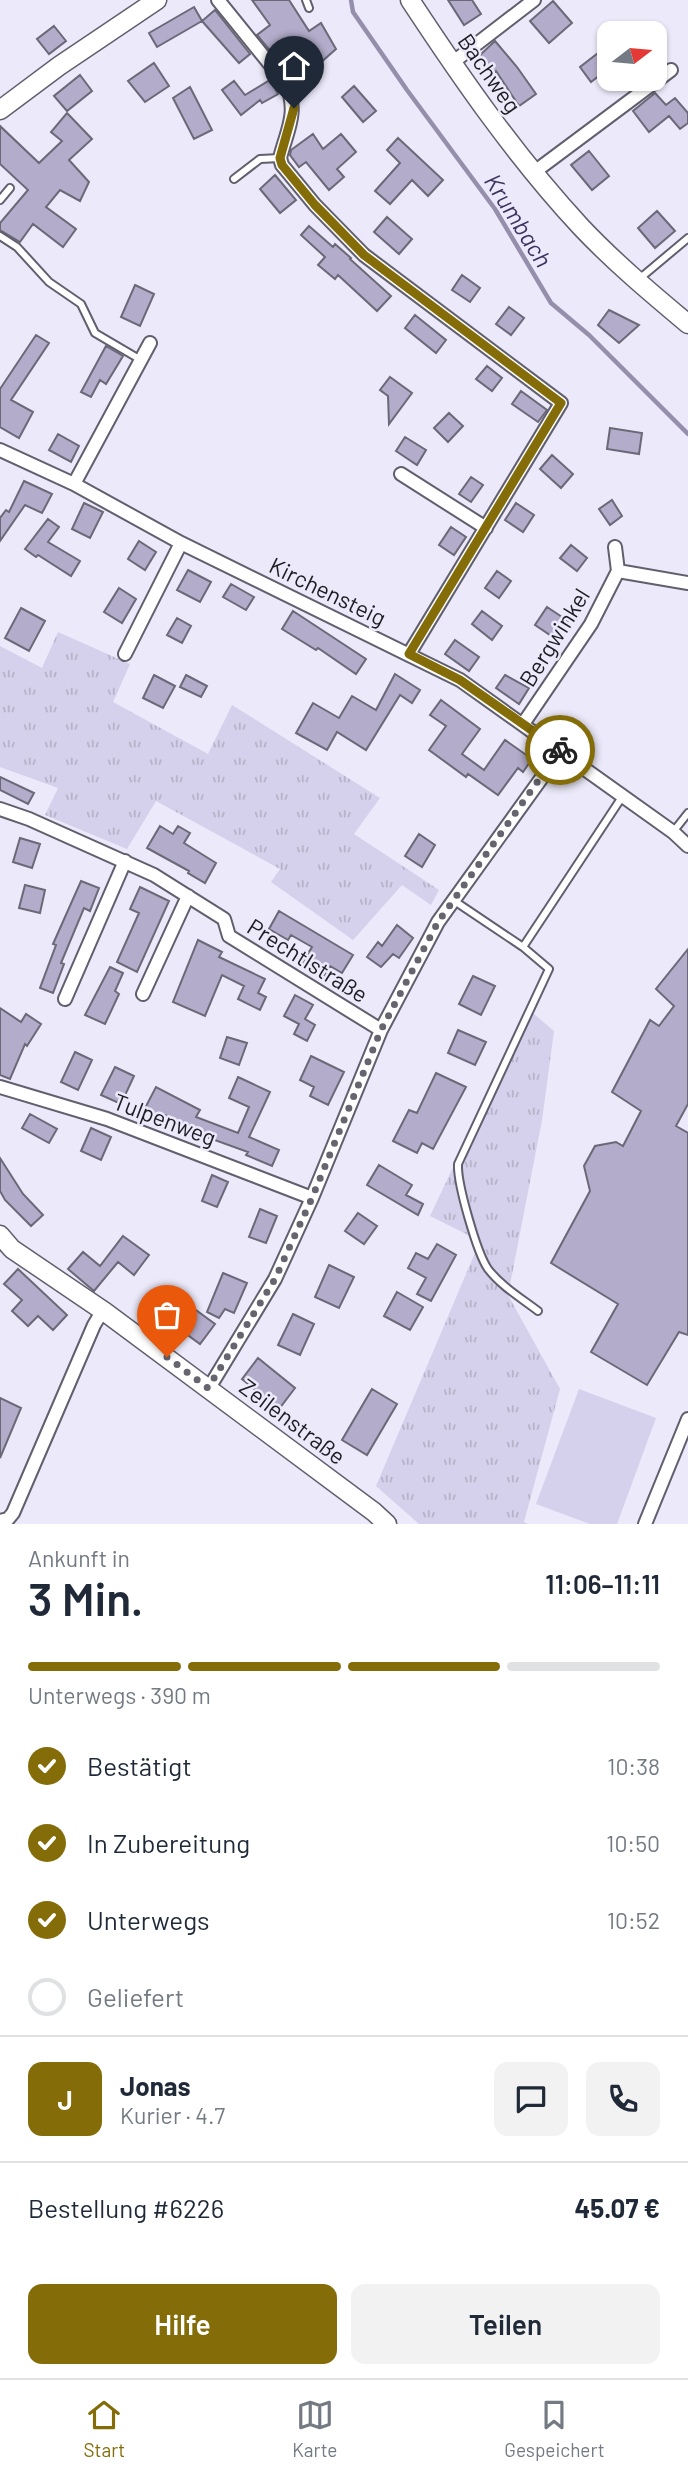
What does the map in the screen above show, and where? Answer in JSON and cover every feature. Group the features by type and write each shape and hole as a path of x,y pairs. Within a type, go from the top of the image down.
{"street":[{"path":"0,110 59,66 158,0"},
{"path":"218,0 286,84 294,108 280,158 282,165 315,205 364,255 561,403 409,654"},
{"name":"Bachweg","path":"410,0 452,63 533,173 583,229 637,281 688,324"},
{"path":"452,63 534,0"},
{"path":"533,173 671,70"},
{"path":"74,484 150,342"},
{"name":"Kirchensteig","path":"0,450 74,484 181,543 460,680 673,832 688,846"},
{"path":"401,474 486,528"},
{"path":"125,654 181,543"},
{"path":"615,547 618,571 688,583"},
{"name":"Bergwinkel","path":"523,724 591,624 618,571"},
{"path":"208,1388 275,1279 312,1198 381,1030 438,922 561,751"},
{"name":"Prechtlstraße","path":"0,809 154,874 224,919 229,936 381,1030"},
{"path":"65,999 125,861"},
{"path":"143,994 188,896"},
{"name":"Tulpenweg","path":"0,1087 107,1119 312,1198"},
{"name":"Zeilenstraße","path":"0,1235 12,1249 208,1388 387,1524"},
{"path":"0,1521 8,1519 13,1513 94,1325 103,1311"},
{"path":"645,1524 688,1419"}],"lane":[{"path":"306,0 309,8"},
{"path":"234,180 260,159 280,158"},
{"path":"0,200 10,188"},
{"path":"0,236 17,247 49,282 81,304 95,333 141,360"},
{"path":"637,281 688,238"},
{"path":"523,947 622,796"},
{"path":"673,832 688,813"},
{"path":"453,900 523,947 550,969 458,1164 457,1177 486,1267 504,1285 538,1311"}],"green space":[{"path":"58,632 130,664 113,702 208,754 232,705 380,798 354,834 439,890 431,905 402,885 353,940 271,882 280,869 156,801 127,849 45,815 58,788 0,767 0,646 42,668"},
{"path":"528,1009 554,1031 542,1120 508,1295 560,1389 524,1522 528,1524 419,1524 376,1486 480,1241 430,1216"},
{"path":"579,1389 656,1418 617,1524 590,1524 536,1504"}],"building":[{"path":"252,0 289,0 309,31 321,23 336,49 300,81 287,71 257,35 270,25"},
{"path":"448,0 472,0 481,14 464,25"},
{"path":"553,1 572,23 549,43 530,21"},
{"path":"194,7 202,21 157,47 149,33"},
{"path":"215,10 250,54 239,63 202,21"},
{"path":"54,26 66,41 49,54 37,39"},
{"path":"495,41 536,94 519,106 496,71 494,73 479,56"},
{"path":"597,54 597,77 591,82 580,67"},
{"path":"154,63 169,86 145,102 128,81"},
{"path":"80,75 92,91 67,111 54,96"},
{"path":"270,80 278,94 262,103 260,100 241,115 222,90 234,81 245,95"},
{"path":"354,86 376,111 363,122 342,97"},
{"path":"190,87 212,130 194,139 173,98"},
{"path":"655,93 666,105 675,98 688,113 688,123 680,129 669,116 649,132 633,111"},
{"path":"67,113 92,139 69,160 89,182 80,201 60,190 46,207 76,229 63,247 33,224 20,242 0,230 0,223 28,190 0,164 0,126 39,163 62,141 51,132"},
{"path":"313,134 323,149 341,134 356,152 337,169 344,177 329,190 306,162 299,167 290,155 291,150"},
{"path":"398,138 443,180 428,196 412,180 390,204 375,191 400,163 387,150"},
{"path":"589,151 609,176 592,190 571,165"},
{"path":"275,175 296,200 280,213 260,189"},
{"path":"657,211 675,231 655,248 638,228"},
{"path":"387,217 412,239 399,254 374,232"},
{"path":"309,226 333,247 335,244 391,296 377,311 338,275 335,279 318,265 325,257 301,235"},
{"path":"462,275 480,288 470,302 452,290"},
{"path":"135,285 154,294 140,326 121,317"},
{"path":"509,307 524,318 511,335 496,324"},
{"path":"609,310 639,325 619,343 598,325"},
{"path":"415,315 446,340 436,353 405,328"},
{"path":"36,335 49,343 11,400 33,412 19,438 0,427 0,389"},
{"path":"106,346 123,356 106,384 100,380 91,397 81,392"},
{"path":"487,366 502,378 492,391 476,379"},
{"path":"390,377 412,393 389,424 388,396 380,390"},
{"path":"521,391 547,410 538,422 512,404"},
{"path":"449,413 463,426 448,442 434,428"},
{"path":"610,428 642,433 639,454 607,449"},
{"path":"58,434 79,446 71,462 49,450"},
{"path":"405,437 426,450 417,465 396,451"},
{"path":"552,455 573,474 561,488 540,469"},
{"path":"471,477 483,485 471,502 459,494"},
{"path":"24,481 52,494 42,513 25,505 0,541 0,518 6,510 9,512"},
{"path":"612,500 622,516 610,525 599,509"},
{"path":"84,503 103,512 90,538 72,529"},
{"path":"516,503 534,515 523,532 505,520"},
{"path":"48,519 59,527 48,542 80,561 71,576 25,549"},
{"path":"451,527 466,537 454,555 439,545"},
{"path":"139,541 156,552 145,570 128,559"},
{"path":"571,545 587,558 577,571 560,558"},
{"path":"188,570 211,582 200,602 177,590"},
{"path":"497,571 511,581 499,598 485,588"},
{"path":"231,584 254,597 246,610 223,597"},
{"path":"119,588 136,599 122,623 104,612"},
{"path":"547,607 568,621 556,639 535,625"},
{"path":"21,608 45,621 29,651 5,638"},
{"path":"293,611 366,659 356,674 318,648 316,650 282,629"},
{"path":"482,611 502,626 492,640 472,624"},
{"path":"177,618 191,626 182,643 167,635"},
{"path":"455,640 479,657 469,671 445,654"},
{"path":"395,674 420,690 412,703 400,695 366,750 337,732 327,750 296,733 313,703 339,718 352,696 376,710"},
{"path":"154,675 175,686 163,708 143,698"},
{"path":"186,675 207,686 201,697 180,687"},
{"path":"505,675 529,688 519,704 496,688"},
{"path":"441,700 480,729 462,754 484,770 505,740 532,759 523,772 518,768 498,795 468,774 466,777 429,750 446,726 430,715"},
{"path":"0,777 34,793 28,804 0,790"},
{"path":"160,826 173,834 178,826 190,833 184,843 216,863 205,883 147,848"},
{"path":"419,834 435,845 422,867 405,856"},
{"path":"20,838 40,844 32,868 13,862"},
{"path":"81,881 99,888 90,911 84,908 61,963 64,964 53,993 40,988 56,945 53,944"},
{"path":"25,885 45,890 40,913 19,908"},
{"path":"140,887 169,901 137,972 117,962 139,913 130,909"},
{"path":"279,911 353,955 342,973 330,966 324,976 302,963 312,947 291,935 288,940 269,929"},
{"path":"397,925 413,938 399,958 393,954 381,967 367,957 378,942 382,946"},
{"path":"198,940 222,952 219,957 265,979 258,993 266,997 260,1010 238,999 244,986 222,975 205,1016 173,1002"},
{"path":"688,949 688,1104 676,1126 688,1133 688,1335 679,1332 647,1385 591,1352 618,1304 551,1263 590,1191 584,1166 595,1146 616,1142 623,1146 641,1111 612,1092 650,1020 659,1026 674,1006 656,989"},
{"path":"110,967 123,973 115,991 119,994 105,1024 85,1015"},
{"path":"473,976 495,986 481,1015 459,1004"},
{"path":"295,995 313,1005 305,1019 315,1025 307,1041 294,1034 299,1024 284,1016"},
{"path":"0,1008 21,1022 26,1014 41,1024 27,1046 25,1044 10,1079 0,1075"},
{"path":"458,1030 486,1042 475,1065 448,1053"},
{"path":"227,1037 247,1043 239,1065 220,1058"},
{"path":"75,1052 92,1060 78,1090 61,1082"},
{"path":"311,1056 344,1072 328,1105 310,1096 314,1087 300,1080"},
{"path":"115,1067 134,1076 121,1104 101,1095"},
{"path":"436,1073 466,1087 433,1149 422,1143 417,1153 393,1141 409,1110 417,1113"},
{"path":"238,1077 270,1092 249,1137 279,1150 272,1166 246,1155 248,1152 209,1138 210,1136 161,1113 159,1117 144,1110 156,1087 200,1110 196,1117 238,1133 249,1107 229,1098"},
{"path":"30,1114 57,1129 49,1143 22,1128"},
{"path":"91,1128 111,1137 101,1160 81,1151"},
{"path":"0,1158 23,1194 43,1215 31,1226 5,1200 0,1191"},
{"path":"379,1165 412,1185 406,1195 423,1204 418,1215 367,1185"},
{"path":"212,1175 228,1182 217,1207 202,1201"},
{"path":"260,1209 277,1216 266,1243 249,1237"},
{"path":"358,1213 377,1226 364,1244 345,1231"},
{"path":"123,1236 149,1255 134,1275 118,1262 94,1291 68,1269 83,1252 100,1266"},
{"path":"437,1244 456,1255 431,1301 417,1294 426,1278 408,1268 416,1253 428,1259"},
{"path":"329,1265 354,1277 339,1308 315,1297"},
{"path":"18,1269 67,1315 53,1330 38,1316 28,1326 12,1311 22,1300 4,1284"},
{"path":"223,1273 247,1283 234,1313 225,1309 219,1318 207,1312"},
{"path":"397,1292 423,1307 410,1330 384,1316"},
{"path":"174,1294 215,1324 200,1344 159,1314"},
{"path":"293,1314 314,1324 300,1355 278,1345"},
{"path":"258,1358 295,1388 279,1409 242,1379"},
{"path":"372,1389 397,1404 367,1455 342,1440"},
{"path":"0,1398 21,1408 0,1458"}],"waterway":[{"name":"Krumbach","path":"351,0 353,12 495,209 551,303 589,335 688,434"}],"way so far":[{"path":"167,1357 208,1388 275,1279 312,1198 381,1030 438,922 560,750"}],"route":[{"path":"294,108 280,158 282,165 315,205 364,255 561,403 409,654 460,680 560,750"}]}
